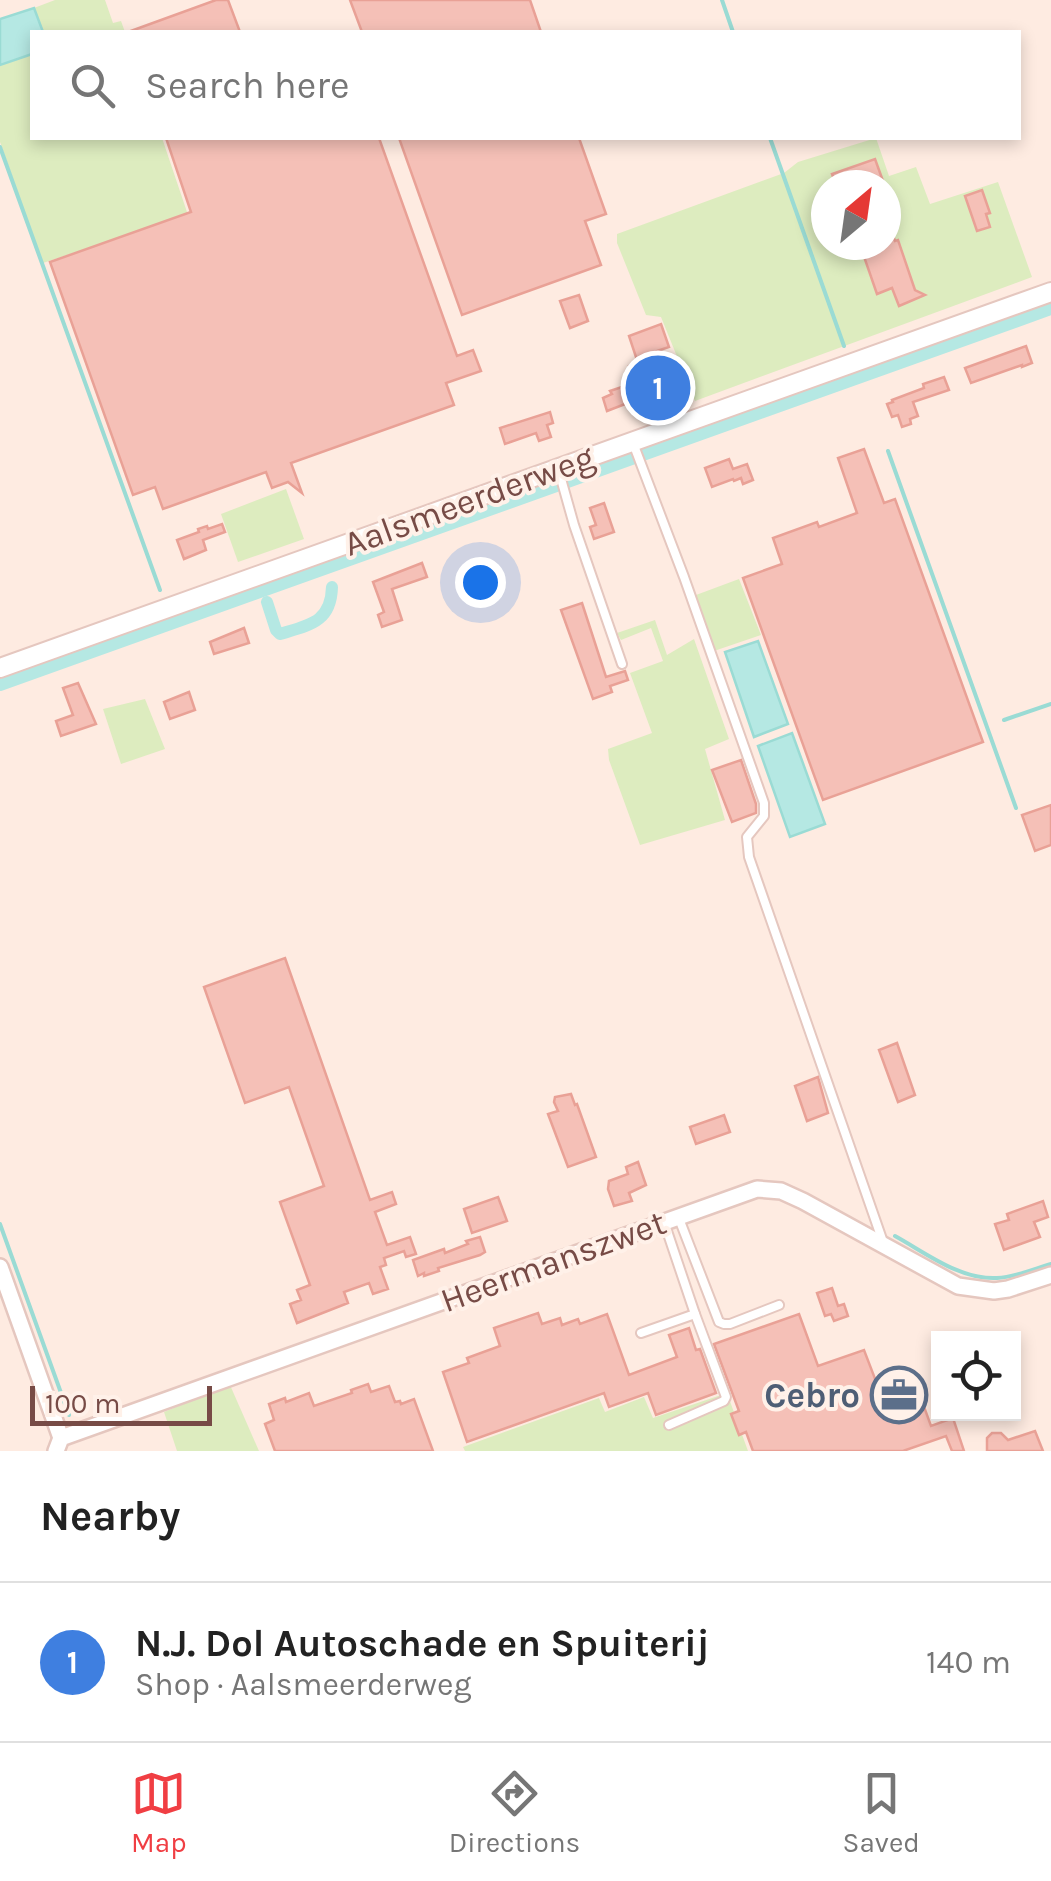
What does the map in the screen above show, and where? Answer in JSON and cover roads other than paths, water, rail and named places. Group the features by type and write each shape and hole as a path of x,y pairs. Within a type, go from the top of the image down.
{"street":[{"name":"Aalsmeerderweg","path":"0,668 562,479 633,445 1051,292"},
{"name":"Heermanszwet","path":"58,1445 758,1189 781,1191 804,1201 958,1286 1008,1289 1051,1274"},
{"path":"0,1268 58,1445"}],"lane":[{"path":"633,445 764,804 764,816 747,837 748,857 884,1246"},
{"path":"562,479 622,664"},
{"path":"671,1219 719,1322 730,1324 779,1305"},
{"path":"668,1425 726,1398 695,1314 671,1219"},
{"path":"641,1333 695,1314"}],"water":[{"path":"34,8 42,30 30,30 30,55 0,65 0,19"},
{"path":"758,641 788,724 754,737 725,652"},
{"path":"792,733 825,824 790,837 758,746"}],"waterway":[{"path":"722,0 732,30"},
{"path":"771,140 844,346"},
{"path":"0,147 160,590"},
{"path":"0,685 1051,309"},
{"path":"888,451 1016,808"},
{"path":"267,602 280,634 323,615 332,587"},
{"path":"1004,720 1051,704"},
{"path":"0,1224 69,1415"},
{"path":"895,1236 970,1275 997,1278 1051,1264"}],"place":[{"name":"N.J. Dol Autoschade en Spuiterij","path":"658,388"},
{"name":"Cebro","path":"899,1395"}]}
